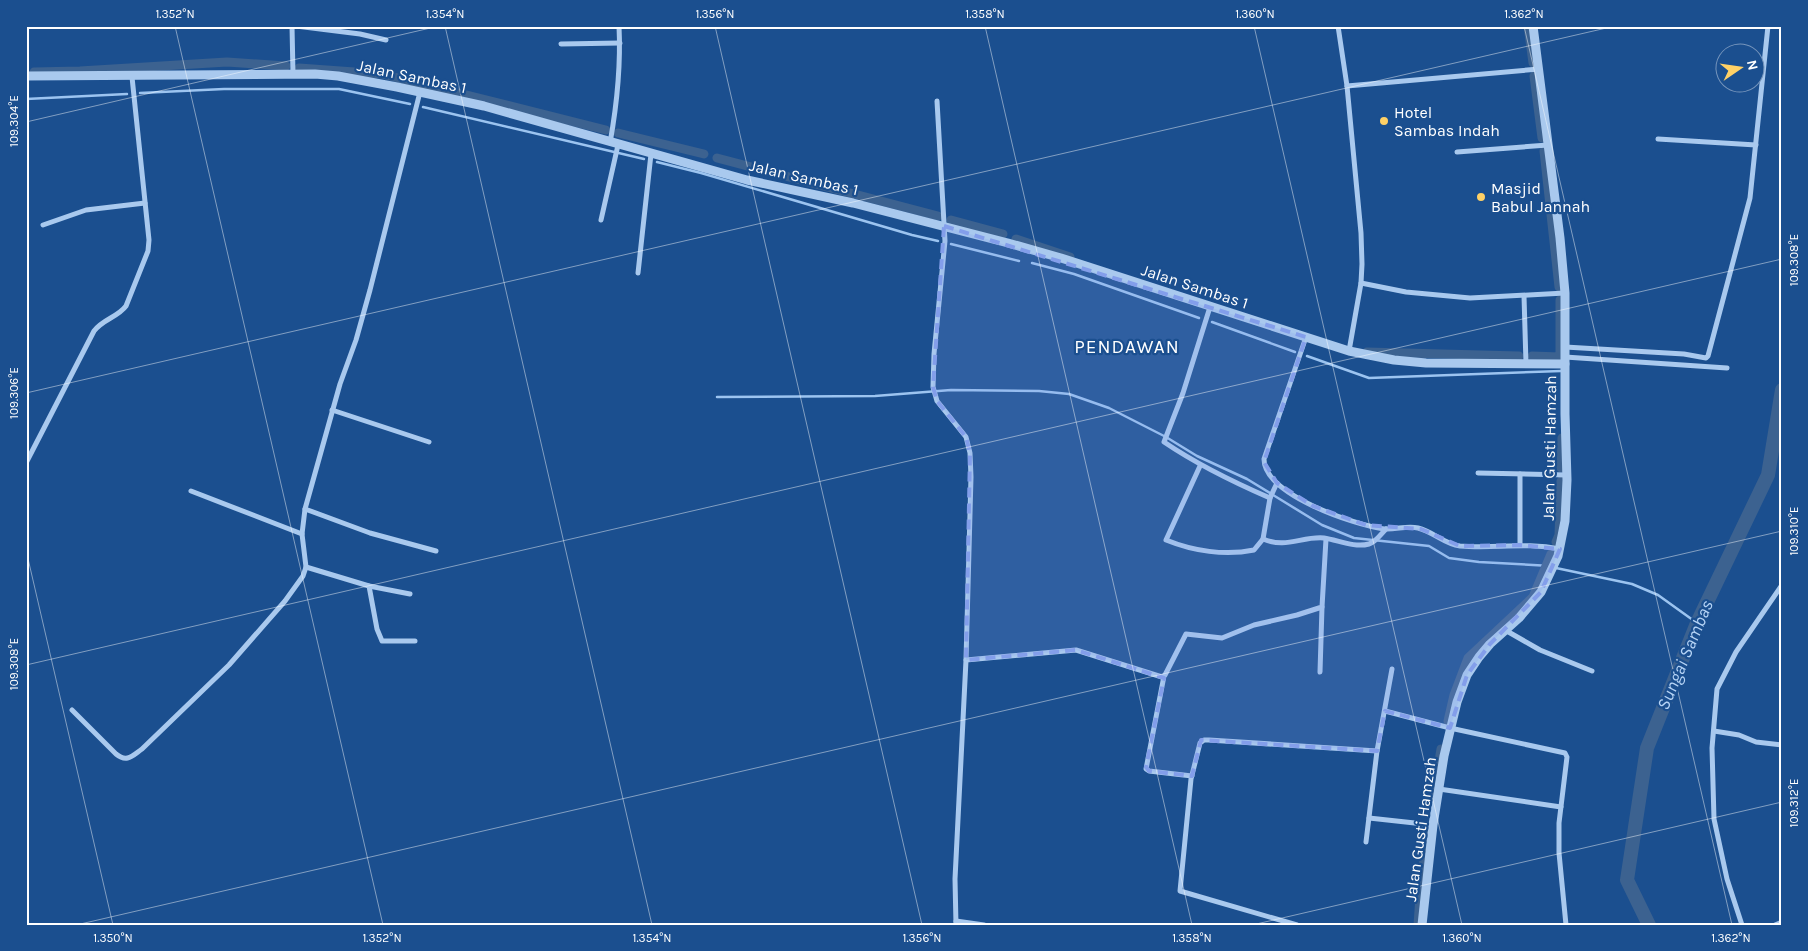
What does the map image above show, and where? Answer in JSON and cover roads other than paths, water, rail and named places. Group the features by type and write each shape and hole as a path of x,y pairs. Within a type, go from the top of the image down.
{"street":[{"path":"292,26 293,74"},
{"path":"296,26 360,34 386,40"},
{"path":"601,220 613,169 616,144 619,26"},
{"path":"1338,26 1347,86 1361,233 1361,283 1349,352"},
{"name":"Jalan Gusti Hamzah","path":"1422,925 1433,825 1450,728 1457,702 1467,675 1484,650 1519,618 1541,592 1550,577 1559,553 1565,521 1567,475 1564,414 1565,293 1533,26"},
{"path":"1565,347 1684,354 1707,358 1746,214 1752,182 1768,26"},
{"path":"561,44 620,43"},
{"path":"1347,86 1539,69"},
{"name":"Jalan Sambas 1","path":"26,76 132,77 293,74 338,76 484,106 747,180 944,226 1061,258 1349,352 1394,360 1426,363 1526,364 1565,360"},
{"path":"26,464 94,331 103,322 123,309 131,297 148,251 149,240 132,77"},
{"path":"72,710 116,754 121,758 129,758 142,749 229,665 286,601 303,576 306,567 302,534 304,509 332,410 359,330 420,92"},
{"path":"937,101 945,241 934,354 933,387 937,401 966,437 970,453 966,660 955,879 956,923 984,925"},
{"path":"1658,139 1756,145"},
{"path":"1457,152 1548,145"},
{"path":"638,272 651,154"},
{"path":"43,225 86,210 145,203"},
{"path":"1361,283 1406,292 1470,298 1565,293"},
{"path":"1524,296 1526,364"},
{"path":"1210,307 1164,442 1200,466 1224,478 1271,496"},
{"path":"1306,337 1264,459 1267,470 1276,485 1324,511 1353,522 1386,529 1416,527 1427,531 1443,541 1460,546 1520,545 1559,553"},
{"path":"1565,360 1727,368"},
{"path":"332,410 429,442"},
{"path":"1200,466 1166,540 1193,549 1226,552 1254,550 1262,539 1271,496 1276,485"},
{"path":"1478,473 1567,475"},
{"path":"1520,474 1520,545"},
{"path":"191,491 302,534"},
{"path":"304,509 370,533 436,551"},
{"path":"1262,539 1268,542 1282,543 1326,538 1362,545 1374,542 1386,529"},
{"path":"1320,672 1326,538"},
{"path":"306,567 370,586 410,594"},
{"path":"1742,925 1727,879 1714,819 1712,772 1718,684 1740,646 1782,585"},
{"path":"370,586 377,629 382,641 415,641"},
{"path":"1192,776 1149,771 1146,769 1164,676 1186,634 1222,638 1254,625 1322,607"},
{"path":"1505,630 1540,650 1592,671"},
{"path":"966,660 1076,650 1158,676 1164,676"},
{"path":"1366,842 1377,751 1392,669"},
{"path":"1385,710 1450,728 1565,752 1567,757 1561,807 1559,853 1566,925"},
{"path":"1714,731 1739,735 1756,742 1782,745"},
{"path":"1298,925 1180,891 1192,776 1198,748 1204,740 1309,745 1377,751"},
{"path":"1439,789 1561,807"},
{"path":"1370,818 1433,825"},
{"path":"1775,925 1782,922"}],"waterway":[{"path":"1528,26 1533,63"},
{"path":"34,72 227,62 286,66"},
{"path":"299,68 382,74 606,130"},
{"path":"1534,76 1542,138"},
{"path":"140,93 224,89 339,89 410,104"},
{"path":"26,99 127,94"},
{"path":"423,107 644,159"},
{"path":"618,133 704,154"},
{"path":"1544,151 1559,287"},
{"path":"717,158 938,216"},
{"path":"657,162 938,241"},
{"path":"951,220 1003,234"},
{"path":"1016,239 1070,257"},
{"path":"951,244 1019,261"},
{"path":"1032,263 1074,274 1199,318"},
{"path":"1532,356 1560,357 1560,300"},
{"path":"1212,322 1295,352"},
{"path":"1367,352 1519,356"},
{"path":"1307,356 1369,378 1561,371"},
{"path":"717,397 875,396 951,390 1039,391 1069,394 1109,408 1166,437 1197,456 1247,479 1322,525 1354,538 1429,546 1449,558 1479,562 1551,566"},
{"name":"Sungai Sambas","path":"1649,925 1627,880 1647,748 1697,623 1768,475 1782,390"},
{"path":"1561,468 1562,438"},
{"path":"1556,542 1559,535 1561,481"},
{"path":"1448,721 1454,695 1468,658 1533,597 1551,554"},
{"path":"1556,568 1632,584 1658,595 1697,623"},
{"path":"1433,798 1441,749"},
{"path":"1418,925 1421,881 1428,831"}],"place":[{"name":"Hotel Sambas Indah","path":"1384,121"},
{"name":"Masjid Babul Jannah","path":"1481,197"}],"district":[{"name":"PENDAWAN","path":"1127,346"}]}
